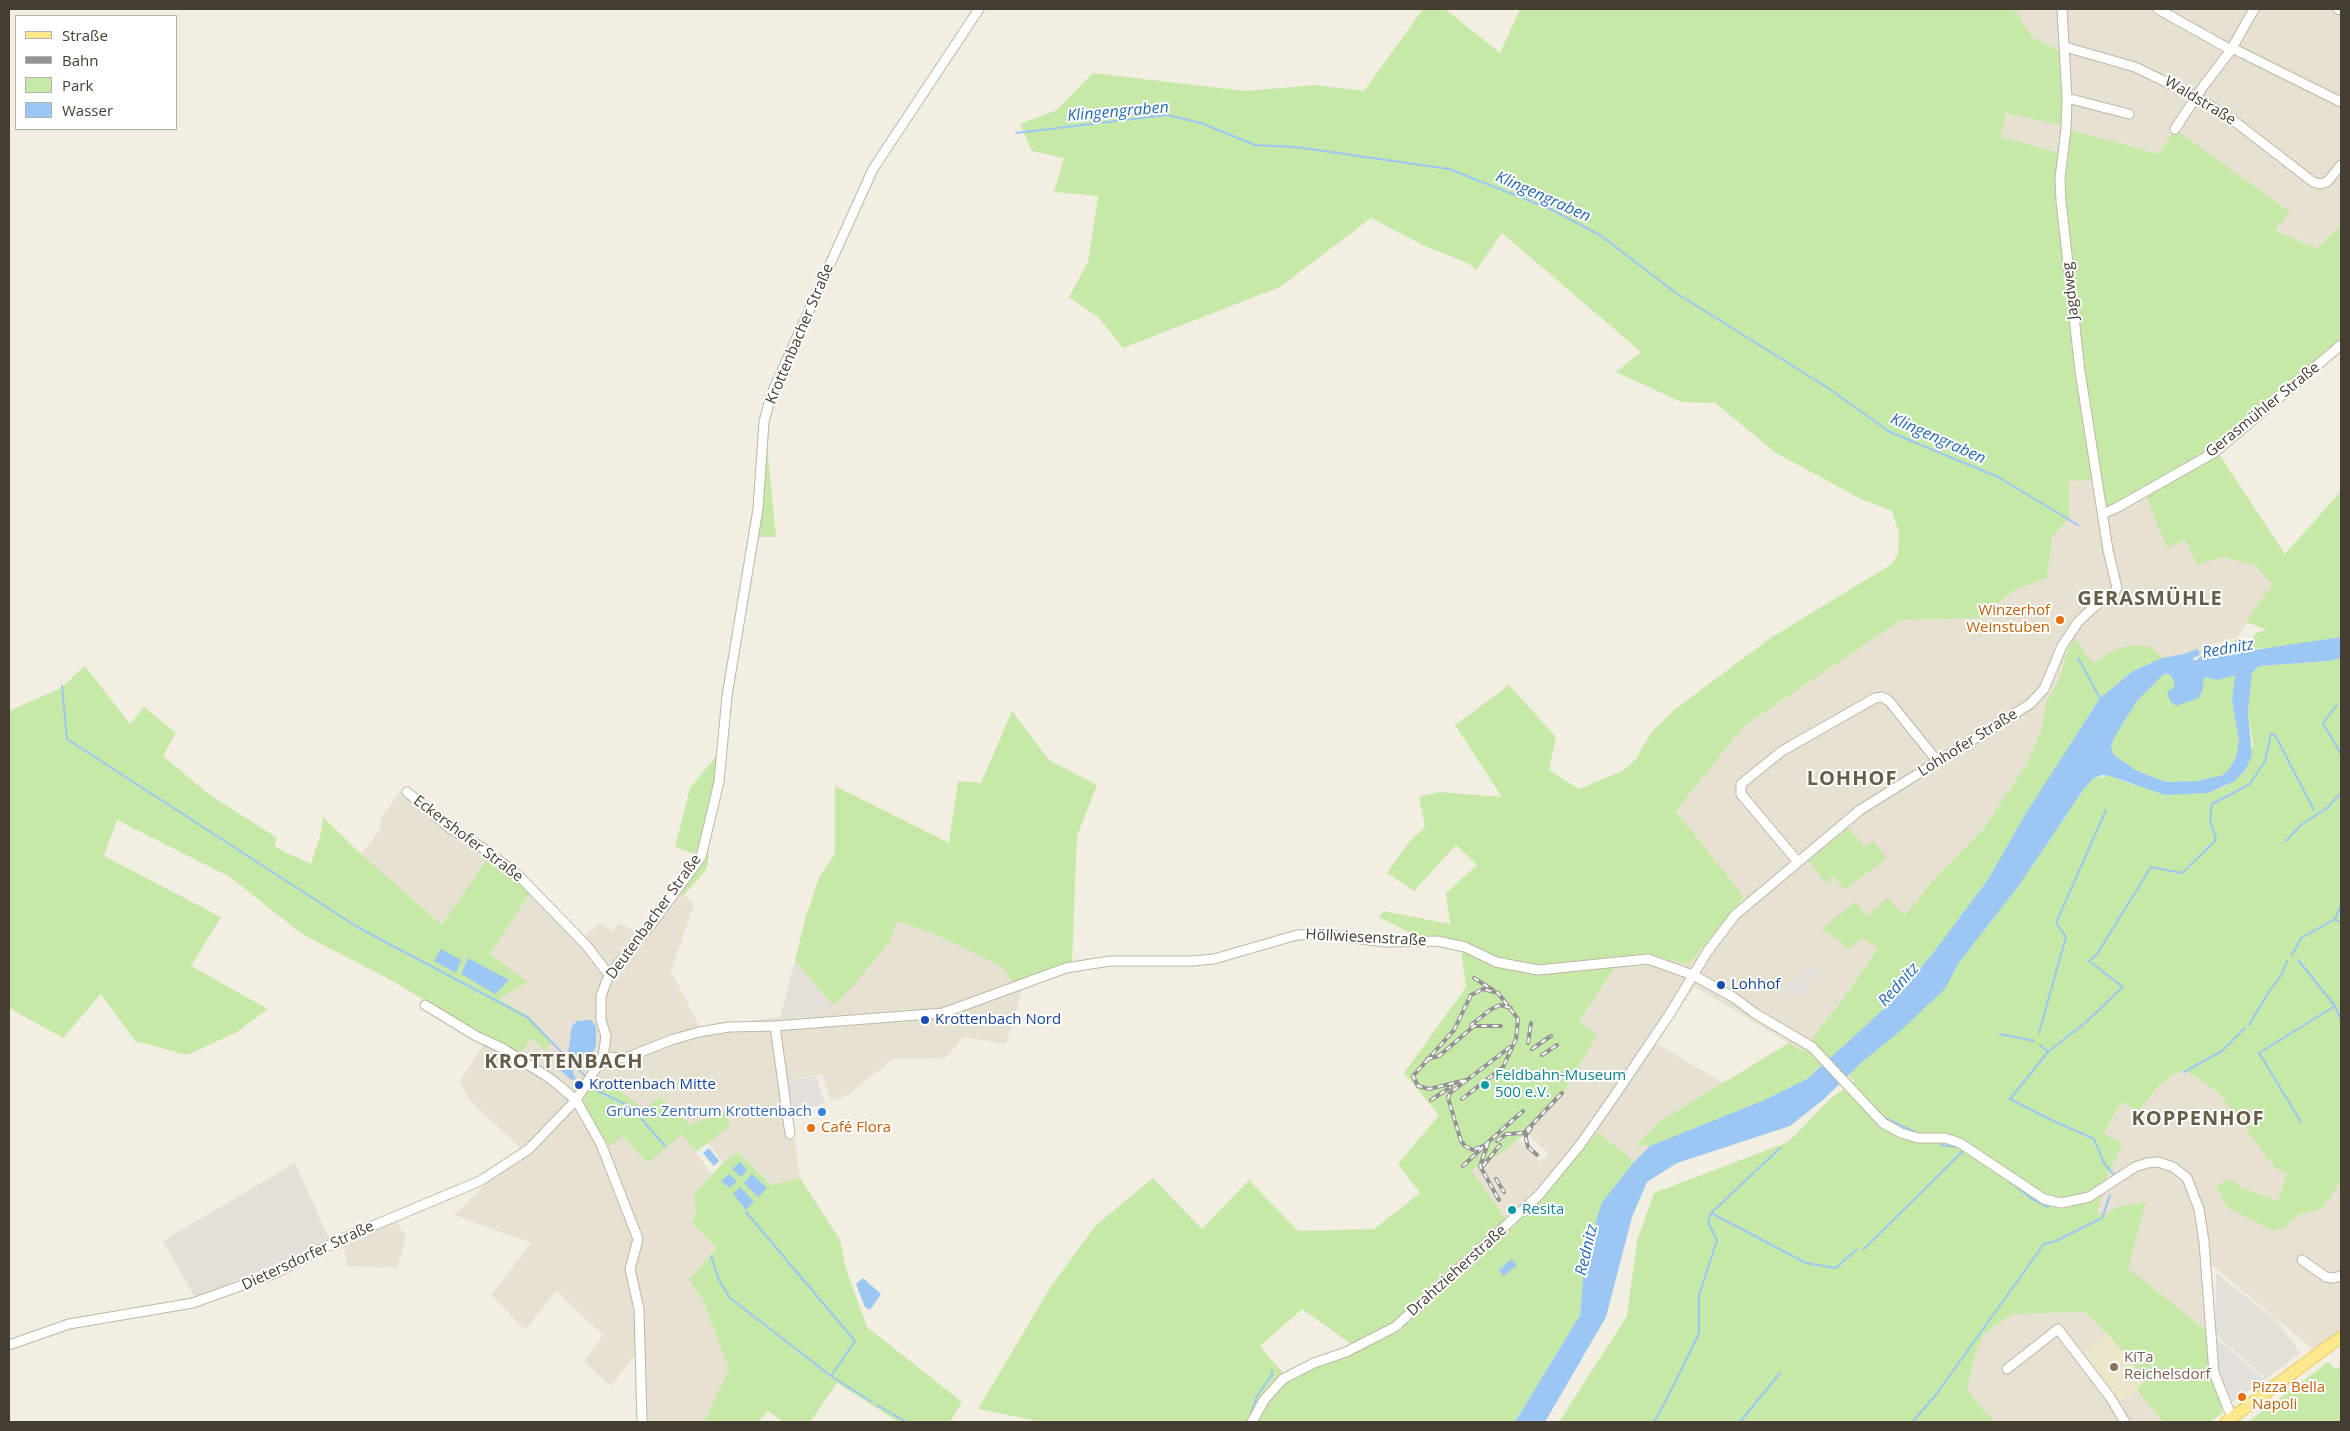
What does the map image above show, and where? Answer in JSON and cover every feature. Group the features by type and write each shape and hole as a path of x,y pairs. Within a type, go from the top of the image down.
{"main road":[{"path":"2229,1420 2341,1337"}],"street":[{"name":"Krottenbacher Straße","path":"722,756 727,696 758,509 764,422 771,395 873,170 979,9"},
{"name":"Jagdweg","path":"2062,9 2067,98 2066,128 2060,178 2061,201 2078,362 2102,514 2117,588 2113,594"},
{"path":"2158,9 2231,49 2341,102"},
{"path":"2175,129 2231,49 2254,9"},
{"name":"Waldstraße","path":"2064,47 2135,67 2197,96 2238,124 2310,180 2320,184 2327,182 2341,165"},
{"path":"2067,98 2129,114"},
{"name":"Gerasmühler Straße","path":"2102,514 2118,507 2215,452 2341,345"},
{"name":"Lohhofer Straße","path":"1693,975 1735,915 1860,810 2026,706 2036,697 2049,679 2062,646 2078,622 2095,606 2113,594"},
{"path":"1798,862 1741,794 1741,784 1782,751 1875,698 1882,697 1888,701 1938,762"},
{"name":"Deutenbacher Straße","path":"576,1100 603,1057 606,1036 601,1020 601,996 608,975 650,926 702,857 719,782 722,756"},
{"name":"Eckershofer Straße","path":"407,792 451,829 483,848 517,874 587,946 608,975"},
{"name":"Höllwiesenstraße","path":"603,1057 626,1058 671,1040 729,1027 775,1026 943,1013 1066,968 1110,961 1192,961 1214,958 1297,935 1308,934 1385,942 1437,941 1465,947 1496,962 1538,970 1648,959 1693,975 1733,997 1817,1051 1883,1123 1901,1133 1918,1138 1945,1138 1960,1143 2044,1199 2061,1203 2089,1197 2135,1167 2147,1163 2158,1162 2173,1167 2186,1178 2199,1209 2204,1242 2214,1373 2229,1420"},
{"name":"Drahtzieherstraße","path":"1252,1422 1264,1400 1283,1379 1314,1363 1346,1352 1395,1327 1539,1195 1580,1145 1614,1098 1693,975"},
{"path":"425,1005 476,1036 510,1053 551,1079 576,1100 601,1144 638,1239 630,1269 639,1309 642,1422"},
{"path":"775,1026 790,1134"},
{"name":"Dietersdorfer Straße","path":"9,1346 68,1324 193,1303 276,1273 339,1240 480,1180 529,1149 576,1100"},
{"path":"2302,1260 2326,1277 2334,1278 2341,1276"},
{"path":"2007,1369 2058,1329 2110,1397 2125,1422"}],"shaded area":[{"path":"2014,9 2341,9 2341,225 2317,249 2274,229 2290,212 2175,130 2160,154 2071,130 2067,155 2001,137 2006,113 2062,126 2060,51 2032,37"},
{"path":"2095,480 2146,496 2185,540 2198,564 2222,557 2256,566 2272,584 2237,638 2203,646 2206,652 2198,657 2189,653 2162,658 2152,647 2114,650 2093,665 2074,638 2066,655 2058,682 2046,702 2041,732 2026,765 1985,827 1934,879 1879,946 1843,999 1802,1051 1694,986 1656,1043 1725,1084 1660,1121 1638,1145 1650,1146 1634,1162 1598,1132 1512,1228 1470,1170 1502,1153 1518,1139 1540,1162 1548,1154 1528,1134 1564,1092 1597,1035 1579,1023 1620,959 1651,954 1688,965 1744,898 1676,811 1744,726 1901,620 1981,618 2012,591 2046,578 2052,537 2069,518 2069,481"},
{"path":"400,792 489,856 442,925 361,854 380,830 381,818"},
{"path":"531,892 585,936 600,923 613,931 619,923 640,933 676,894 684,895 694,904 671,971 700,1027 780,1017 814,1018 833,1005 853,986 889,943 896,921 930,932 1003,967 1013,984 1022,990 1006,1044 963,1037 946,1058 893,1059 845,1097 831,1101 822,1074 787,1081 800,1178 771,1185 738,1152 723,1163 708,1143 728,1127 690,1125 661,1097 644,1109 598,1076 584,1097 608,1145 623,1136 683,1134 712,1175 694,1194 696,1216 717,1248 689,1280 702,1298 729,1369 704,1422 647,1422 637,1353 611,1386 584,1362 603,1335 556,1291 525,1330 491,1295 531,1243 454,1215 522,1149 469,1100 460,1081 487,1039 529,1016 499,999 527,982 490,954"},
{"path":"795,961 833,1005 814,1018 780,1017"},
{"path":"1813,966 1819,973 1808,982 1809,989 1799,996 1792,997 1780,989 1787,981 1792,983"},
{"path":"2185,1070 2218,1092 2276,1169 2287,1172 2278,1201 2240,1187 2232,1179 2217,1185 2284,1228 2298,1215 2323,1208 2341,1181 2341,1331 2315,1351 2203,1258 2207,1331 2128,1268 2118,1207 2107,1214 2097,1214 2106,1178 2123,1144 2104,1133 2122,1101 2137,1112 2158,1088 2175,1073"},
{"path":"816,1076 825,1103 793,1114 787,1081"},
{"path":"295,1163 330,1241 195,1298 163,1241"},
{"path":"396,1221 406,1237 397,1268 347,1266 343,1242"},
{"path":"2216,1273 2278,1322 2300,1353 2266,1379 2215,1334"},
{"path":"2084,1312 2108,1334 2136,1390 2163,1422 1994,1422 1967,1390 1976,1351 1984,1334 2012,1314"},
{"name":"KiTa Reichelsdorf","path":"2108,1334 2146,1381 2119,1403 2082,1354"},
{"path":"2219,1340 2265,1380 2232,1402 2218,1370 2216,1343"}],"green space":[{"path":"1423,9 1445,9 1500,53 1520,9 2014,9 2032,37 2060,51 2063,126 2006,113 2001,137 2060,153 2056,180 2069,233 2065,183 2071,130 2159,154 2175,129 2290,212 2275,230 2317,249 2341,225 2341,341 2219,454 2285,554 2341,491 2341,637 2290,646 2253,649 2227,646 2237,638 2252,640 2256,633 2267,630 2246,622 2272,584 2256,566 2222,557 2198,565 2185,540 2167,548 2146,496 2103,512 2095,480 2069,481 2069,518 2052,537 2047,578 2012,591 1981,618 1901,620 1744,726 1676,811 1744,897 1688,965 1651,954 1620,959 1579,1022 1597,1035 1564,1092 1528,1134 1518,1139 1502,1153 1471,1170 1512,1228 1598,1132 1634,1162 1602,1202 1585,1256 1580,1315 1515,1422 1043,1422 978,1409 1050,1288 1096,1225 1153,1178 1202,1229 1249,1180 1298,1231 1374,1229 1420,1193 1398,1164 1439,1115 1404,1073 1466,987 1460,942 1418,937 1379,917 1383,911 1450,924 1446,893 1477,865 1456,845 1414,891 1387,873 1410,841 1425,827 1419,797 1439,792 1502,797 1455,725 1509,685 1556,737 1549,770 1579,789 1624,770 1635,760 1652,732 1674,710 1772,637 1892,564 1898,554 1899,533 1892,511 1861,499 1776,453 1715,403 1681,402 1616,372 1641,352 1502,233 1476,270 1469,264 1423,245 1371,218 1280,287 1123,348 1099,318 1069,297 1088,262 1098,196 1054,192 1064,158 1032,151 1020,124 1057,110 1093,73 1245,91 1316,85 1364,91","holes":["1302,1309 1351,1344 1389,1332 1289,1380 1260,1346"]},
{"path":"767,445 776,537 756,537"},
{"path":"2074,637 2093,664 2114,650 2131,645 2152,647 2162,658 2133,671 2100,698 2026,813 1987,881 1933,953 1886,1007 1807,1079 1762,1101 1650,1146 1637,1145 1660,1121 1789,1043 1802,1051 1843,999 1878,948 1861,938 1850,949 1822,929 1855,902 1867,916 1888,898 1904,916 1934,879 1985,827 2026,765 2041,732 2046,702 2058,682 2066,655"},
{"path":"2341,658 2341,1181 2323,1208 2298,1215 2284,1228 2274,1231 2227,1207 2216,1185 2232,1179 2240,1187 2278,1201 2287,1172 2276,1169 2218,1092 2185,1070 2175,1073 2158,1087 2137,1112 2122,1101 2104,1133 2123,1144 2106,1178 2097,1214 2107,1214 2118,1207 2146,1202 2128,1268 2207,1331 2211,1372 2223,1413 2210,1422 2163,1422 2136,1389 2146,1380 2108,1334 2084,1312 2012,1314 1984,1334 1976,1351 1967,1390 1994,1422 1559,1422 1627,1316 1637,1241 1654,1193 1788,1142 1830,1099 1854,1082 1848,1075 1945,989 1958,964 2020,884 2083,790 2094,778 2110,776 2133,785 2208,793 2221,788 2235,781 2246,769 2253,744 2248,713 2252,673 2259,666 2329,661"},
{"path":"85,666 130,724 144,707 176,733 163,756 210,795 276,837 275,847 311,864 320,836 323,817 361,854 442,925 489,856 515,875 531,892 490,954 528,982 499,999 529,1016 552,1041 545,1050 531,1038 519,1056 389,979 302,934 230,877 117,820 104,856 221,917 191,966 268,1009 237,1032 187,1055 135,1041 101,994 63,1038 9,1008 9,711 61,688"},
{"path":"2165,673 2170,675 2176,687 2203,689 2204,677 2235,675 2232,701 2239,741 2236,757 2223,775 2196,781 2166,782 2137,771 2114,755 2111,746 2114,738 2137,701"},
{"path":"1012,711 1049,760 1097,785 1077,836 1072,963 1013,984 1003,967 930,932 897,921 889,943 853,986 833,1005 795,961 805,919 819,878 835,854 835,786 949,843 958,781 981,783"},
{"path":"717,755 715,786 704,834 695,854 675,847 690,788"},
{"path":"1848,828 1864,847 1873,841 1887,858 1844,890 1834,876 1826,883 1809,861"},
{"path":"709,834 706,870 684,895 676,894"},
{"path":"599,1076 644,1109 660,1097 690,1125 726,1112 729,1127 696,1152 682,1134 648,1163 623,1136 609,1146 587,1112 584,1097"},
{"path":"738,1152 771,1185 800,1178 840,1240 846,1269 867,1327 962,1402 950,1422 899,1422 837,1383 810,1422 784,1422 768,1411 758,1422 704,1422 729,1369 702,1298 689,1280 717,1248 691,1222 696,1216 694,1194 723,1163"},
{"path":"2328,1362 2336,1369 2341,1365 2341,1422 2248,1422"}],"water":[{"name":"Rednitz","path":"2341,637 2341,658 2329,661 2259,666 2252,673 2248,713 2252,755 2246,769 2235,781 2208,793 2165,795 2110,776 2102,775 2094,778 2083,790 2020,884 1958,964 1945,989 1900,1031 1861,1063 1824,1099 1790,1126 1677,1163 1647,1182 1632,1217 1606,1317 1545,1422 1515,1422 1580,1315 1585,1256 1602,1202 1634,1162 1650,1146 1762,1101 1807,1079 1886,1007 1933,953 1987,881 2026,813 2100,698 2133,671 2162,658 2189,653 2195,661 2201,656 2210,657 2209,653 2212,648 2227,646 2254,650","holes":["2165,673 2170,675 2175,687 2167,692 2170,701 2176,706 2199,698 2203,689 2204,677 2218,680 2235,675 2232,701 2239,741 2236,757 2223,775 2196,781 2166,782 2137,771 2114,755 2111,746 2114,738 2137,701"]},
{"path":"441,949 461,960 456,973 434,961"},
{"path":"468,958 509,980 495,994 461,974"},
{"path":"591,1020 596,1027 596,1045 592,1055 585,1060 568,1053 572,1026 577,1021"},
{"path":"563,1061 572,1069 576,1080 570,1079 558,1068"},
{"path":"709,1148 719,1161 714,1166 703,1153"},
{"path":"740,1162 747,1170 741,1177 732,1169"},
{"path":"729,1174 737,1181 730,1188 721,1181"},
{"path":"752,1174 767,1188 758,1197 744,1183"},
{"path":"740,1187 754,1201 746,1210 733,1194"},
{"path":"1511,1259 1517,1265 1504,1276 1499,1270"},
{"path":"863,1278 881,1294 870,1310 865,1307 856,1284"}],"waterway":[{"name":"Klingengraben","path":"1016,133 1167,115 1201,123 1255,145 1296,147 1449,169 1548,208 1600,235 1676,293 1828,388 1890,432 1998,477 2078,525"},
{"name":"Rednitz","path":"2184,658 2196,653"},
{"path":"2078,658 2100,698"},
{"path":"62,686 67,739 359,928 527,1017 585,1076"},
{"path":"2337,705 2323,723 2341,754"},
{"path":"2114,1175 2104,1163 2094,1139 2010,1099 2048,1052 2085,1023 2123,987 2089,961 2097,954 2151,867 2182,873 2214,842 2216,838 2210,820 2212,804 2250,784 2265,761 2271,734 2275,735 2314,810"},
{"path":"2286,841 2301,825 2327,808 2341,793"},
{"path":"2039,1033 2066,937 2056,923 2106,810"},
{"path":"2292,955 2301,938 2335,919 2341,906"},
{"path":"2335,919 2341,923"},
{"path":"2298,960 2335,1006 2341,1020"},
{"path":"2249,1025 2270,990 2281,976 2287,961"},
{"path":"2301,1122 2259,1053 2335,1006"},
{"path":"2184,1072 2222,1051 2245,1028"},
{"path":"2000,1034 2034,1041"},
{"path":"2040,1045 2048,1052"},
{"path":"592,1088 631,1107 665,1146"},
{"path":"1883,1117 1917,1133"},
{"path":"1941,1145 1955,1147"},
{"path":"1654,1422 1699,1333 1699,1295 1717,1240 1708,1222 1711,1213 1780,1148"},
{"path":"1864,1249 1964,1150"},
{"path":"2005,1178 2032,1199 2048,1207"},
{"path":"1912,1422 1935,1396 2044,1244 2056,1241 2102,1218 2110,1195"},
{"path":"746,1212 855,1341 831,1376"},
{"path":"1711,1213 1806,1263 1836,1268 1857,1249"},
{"path":"711,1256 719,1280 730,1298 831,1376 872,1402"},
{"path":"1250,1417 1257,1396 1272,1375 1272,1371"},
{"path":"1740,1422 1780,1373"},
{"name":"KROTTENBACH","path":"877,1405 906,1422"}],"railway":[{"path":"1474,978 1493,990"},
{"path":"1462,1099 1503,1067 1516,1039 1518,1019 1498,993 1483,989 1471,995 1454,1030 1413,1076 1418,1086 1429,1089 1466,1080"},
{"path":"1474,1023 1471,1025 1490,1010 1500,1005 1511,1008"},
{"path":"1528,1043 1531,1023"},
{"path":"1427,1059 1439,1056 1474,1026 1501,1026"},
{"path":"1532,1049 1551,1036"},
{"path":"1542,1055 1557,1045"},
{"path":"1510,1047 1450,1093 1448,1098 1461,1141 1465,1146 1473,1150 1485,1145 1523,1111"},
{"path":"1431,1100 1451,1087"},
{"path":"1497,1141 1506,1134 1524,1133 1562,1093"},
{"path":"1531,1128 1526,1135 1526,1139 1528,1147 1537,1155"},
{"path":"1488,1143 1480,1166 1499,1200"},
{"path":"1483,1166 1500,1145"},
{"path":"1463,1166 1483,1147"},
{"path":"1496,1179 1504,1192"}],"place":[{"name":"Winzerhof Weinstuben","path":"2060,620"},
{"name":"Lohhof","path":"1721,985"},
{"name":"Krottenbach Nord","path":"925,1020"},
{"name":"Krottenbach Mitte","path":"579,1085"},
{"name":"Feldbahn-Museum 500 e.V.","path":"1485,1085"},
{"name":"Grünes Zentrum Krottenbach","path":"822,1112"},
{"name":"Café Flora","path":"811,1128"},
{"name":"Resita","path":"1512,1210"},
{"name":"KiTa Reichelsdorf","path":"2114,1367"},
{"name":"Pizza Bella Napoli","path":"2242,1397"}],"district":[{"name":"GERASMÜHLE","path":"2150,599"},
{"name":"LOHHOF","path":"1852,779"},
{"name":"KROTTENBACH","path":"564,1062"},
{"name":"KOPPENHOF","path":"2198,1119"}]}
